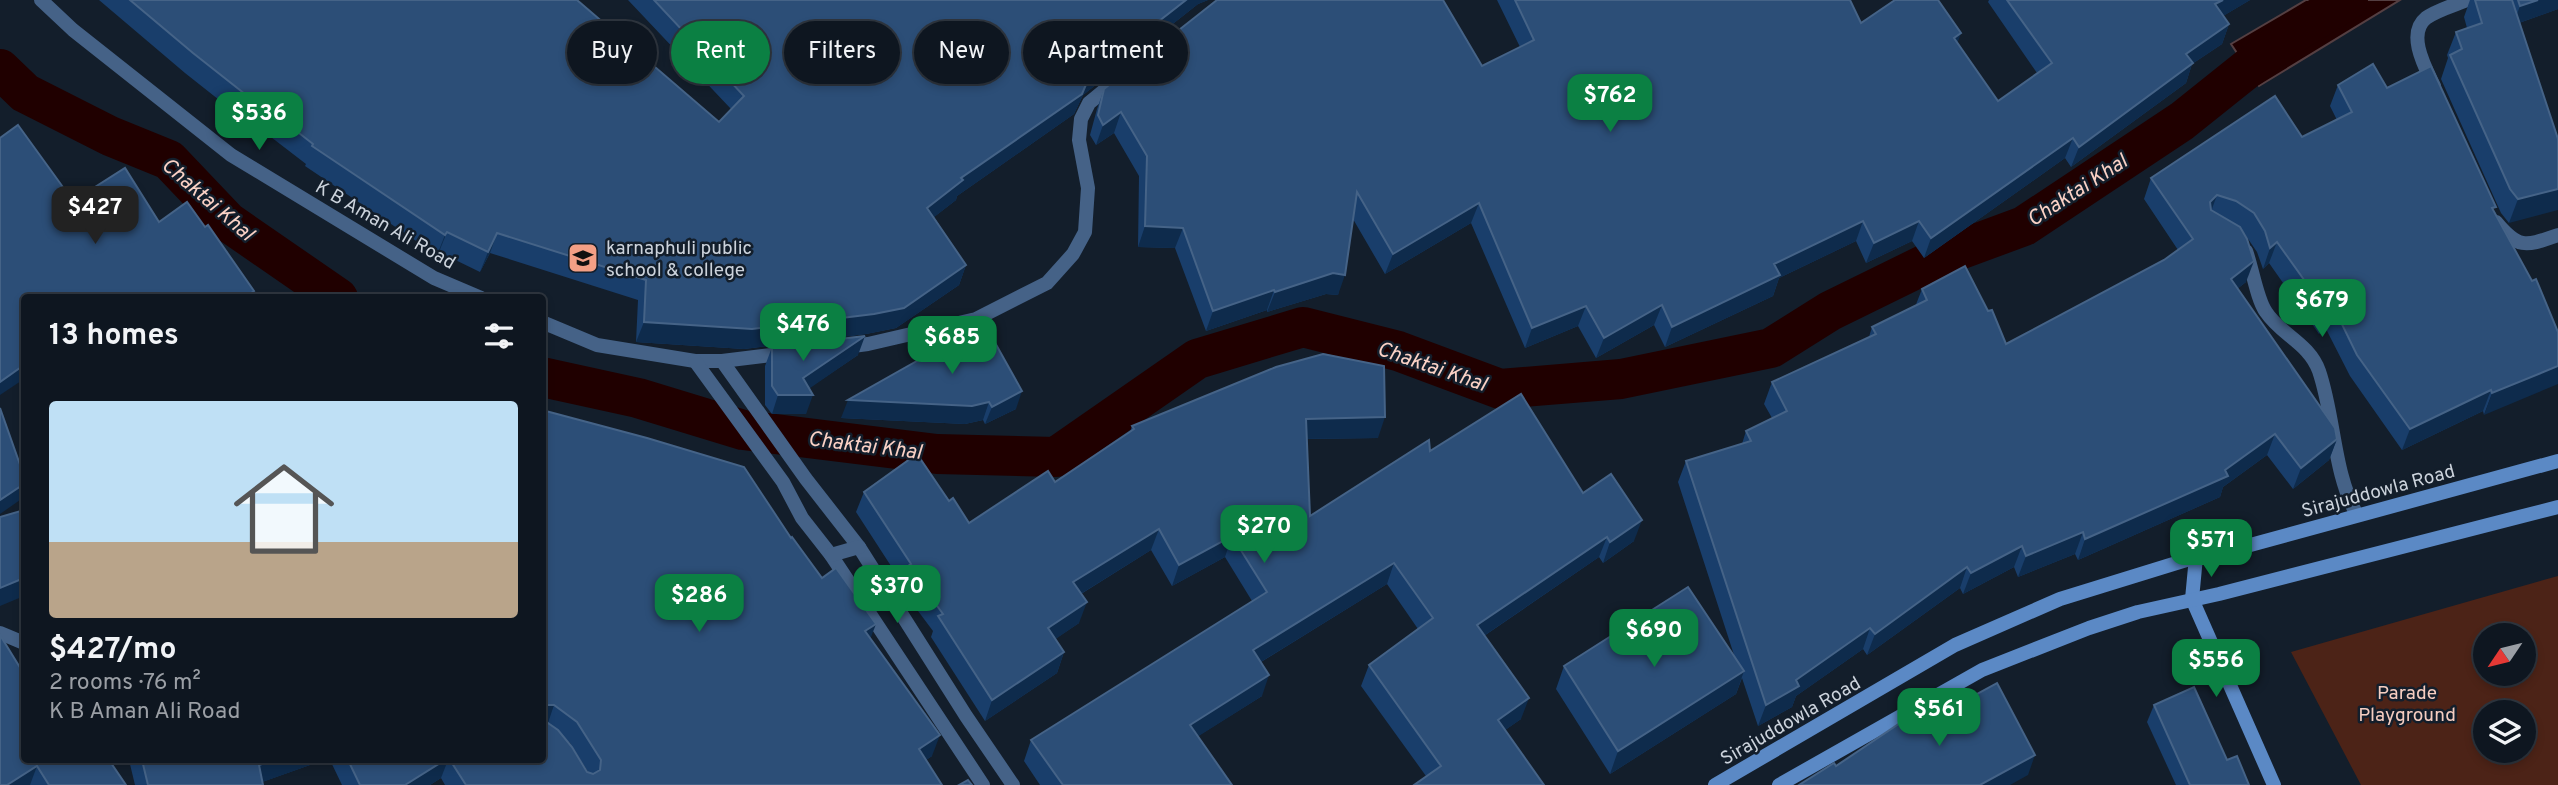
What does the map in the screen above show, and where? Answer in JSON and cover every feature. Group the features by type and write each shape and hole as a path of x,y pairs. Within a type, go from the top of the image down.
{"main road":[{"name":"Sirajuddowla Road","path":"1715,785 1955,645 2060,599 2196,557 2232,550 2558,461"},
{"path":"1779,785 1982,670 2089,628 2138,612 2558,507"},
{"path":"2196,557 2192,599 2274,785"}],"street":[{"name":"K B Aman Ali Road","path":"41,0 74,30 231,155 434,278 472,294"},
{"path":"2439,98 2417,49 2420,27 2425,19 2467,0"},
{"path":"828,349 868,344 976,319 1047,284 1073,254 1086,232 1088,188 1079,140 1081,119 1089,103 1113,84"},
{"path":"2487,206 2510,239 2519,243 2535,242 2558,235"},
{"path":"2238,239 2244,245 2263,309 2274,323 2306,348 2318,368 2346,495 2357,516"},
{"path":"546,325 597,345 695,361 722,361 802,352"},
{"path":"695,361 783,482 802,518 831,555 983,785"},
{"path":"722,361 806,479 859,547 1013,785"},
{"path":"831,555 859,547"},
{"path":"0,633 21,642"}],"green space":[{"name":"Parade Playground","path":"2558,576 2558,785 2361,785 2291,652"}],"shaded area":[{"path":"2306,0 2400,0 2259,86 2231,44"}],"building":[{"path":"130,0 577,0 601,21 567,21 567,84 657,84 657,69 671,81 671,84 675,84 719,122 744,96 733,84 770,84 770,21 674,21 654,0 1186,0 1159,21 1023,21 1023,84 1086,84 1082,94 961,178 963,180 927,208 966,265 904,308 752,329 644,322 646,280 497,233 488,252 447,232 445,235 312,146 313,144 262,104 260,106"},
{"path":"1217,0 1443,0 1482,66 1534,40 1515,0 1850,0 1861,23 1895,0 1938,0 1961,33 1954,38 1998,101 2052,63 2007,0 2223,0 2215,4 2229,24 2186,54 2193,63 2079,147 2073,138 1931,238 1919,221 1874,243 1863,221 1774,264 1780,275 1672,327 1662,305 1604,338 1586,306 1532,328 1479,203 1393,254 1357,192 1345,275 1333,273 1213,311 1183,228 1145,226 1147,156 1121,112 1103,125 1098,115 1104,89 1110,84 1188,84 1188,23"},
{"path":"2475,0 2512,0 2558,139 2558,189 2518,199 2510,189 2450,55 2462,49 2456,32 2482,23"},
{"path":"2518,0 2538,0 2520,6"},
{"path":"2373,64 2387,88 2431,66 2496,207 2492,208 2532,281 2536,279 2558,332 2558,366 2492,393 2491,390 2410,429 2357,355 2334,308 2327,312 2277,242 2270,248 2265,231 2254,213 2236,201 2217,195 2210,202 2211,210 2240,227 2254,261 2231,279 2335,428 2337,439 2301,468 2275,434 2225,470 2228,476 2085,539 2083,532 2026,556 2022,546 1971,573 1967,567 1875,634 1870,628 1796,680 1799,686 1766,705 1686,461 1751,441 1746,431 1787,411 1772,382 1876,334 1872,327 1927,300 1922,289 1965,266 1988,311 1992,310 2006,344 2164,260 2193,239 2151,178 2275,96 2302,137 2352,112 2338,85"},
{"path":"18,125 73,201 125,168 159,222 187,202 205,227 208,225 254,291 250,294 21,294 21,367 0,382 0,138"},
{"path":"984,323 1022,391 992,407 989,402 972,406 848,400"},
{"path":"865,336 803,378 813,395 778,395 772,386 772,347"},
{"path":"1323,354 1384,366 1385,417 1306,419 1310,516 1429,440 1430,451 1521,394 1583,493 1611,474 1642,520 1610,542 1607,537 1477,625 1529,698 1498,720 1544,785 1414,785 1441,766 1369,665 1433,618 1394,563 1253,650 1269,675 1190,725 1232,785 1063,785 1031,740 1267,592 1232,536 1179,565 1159,529 1073,582 1087,602 1048,628 1064,652 992,700 938,616 943,614 908,566 911,564 864,492 917,454 949,501 953,498 969,523 1048,471 1055,482 1134,429 1132,426 1276,367"},
{"path":"0,408 21,468 21,486 0,500"},
{"path":"546,411 744,467 791,538 822,578 836,568 876,624 865,631 940,735 919,749 942,785 466,785 452,763 546,763 546,722 558,730 572,747 587,772 593,774 600,770 601,760 577,722 554,705 546,705"},
{"path":"21,511 21,579 0,588 0,517"},
{"path":"1688,587 1744,671 1618,751 1564,666"},
{"path":"0,635 21,669 21,763 111,763 126,785 49,785 37,766 7,785 0,785"},
{"path":"1997,683 2035,755 1980,785 1799,785 1834,763 1836,766 1927,705 1935,717"},
{"path":"2194,687 2227,760 2237,756 2249,785 2190,785 2154,705"},
{"path":"143,763 265,763 259,765 263,785 148,785"},
{"path":"349,763 440,763 405,785 360,785"},
{"path":"968,780 972,785 959,785"}],"waterway":[{"name":"Chaktai Khal","path":"546,378 638,398 743,430 937,454 1056,457 1197,359 1303,327 1398,351 1500,389 1621,379 1771,348 1830,311 1940,257 2024,226 2182,121 2287,37 2348,0"},
{"name":"Chaktai Khal","path":"0,69 25,93 110,136 169,160 228,222 332,294"}],"place":[{"name":"karnaphuli public school & college","path":"583,258"}]}
